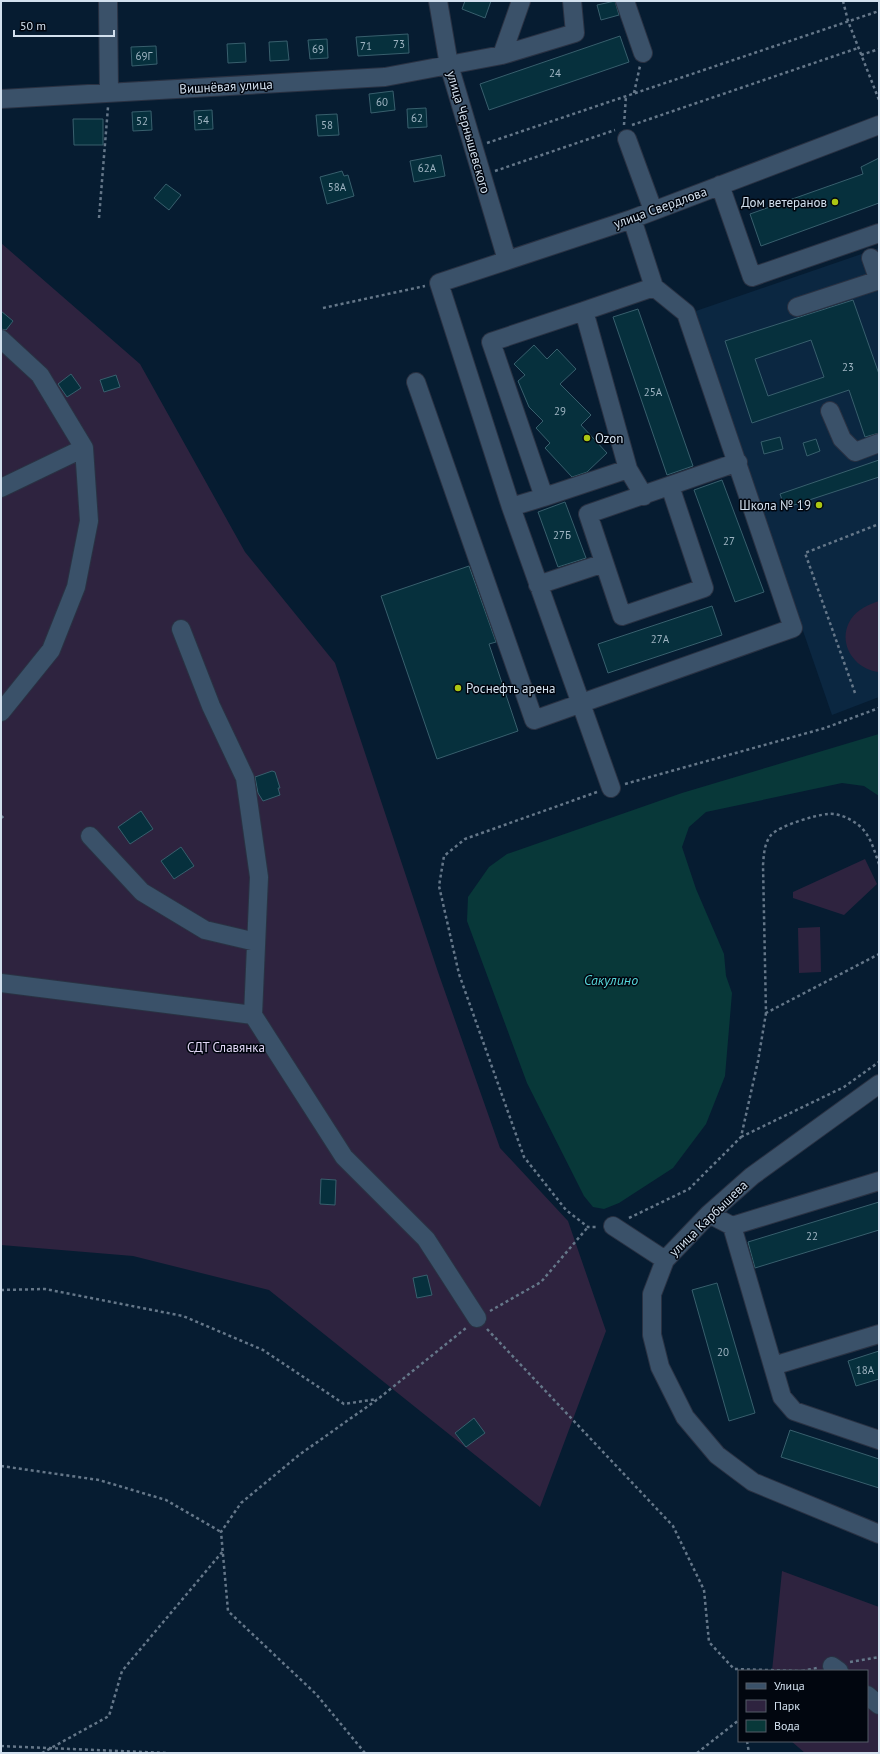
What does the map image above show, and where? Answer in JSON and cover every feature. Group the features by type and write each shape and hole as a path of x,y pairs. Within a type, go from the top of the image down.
{"street":[{"path":"108,1 109,92"},
{"name":"улица Чернышевского","path":"438,1 449,65 507,260"},
{"path":"502,55 521,1"},
{"name":"Вишнёвая улица","path":"1,99 385,77 502,55 575,33 572,1"},
{"path":"625,1 643,53"},
{"name":"улица Свердлова","path":"439,283 632,218 879,125"},
{"path":"622,134 653,210"},
{"path":"720,185 752,277 879,233"},
{"path":"416,382 534,720 580,705 793,628 738,462 686,313 654,287 632,218"},
{"path":"797,307 879,280 871,258"},
{"path":"439,283 511,507 580,705 611,788"},
{"path":"544,496 491,342 654,287"},
{"path":"584,311 628,469 644,496"},
{"path":"1,339 40,375 84,448 89,521 76,587 51,650 1,712"},
{"path":"830,411 842,439 856,452 879,443"},
{"path":"1,488 84,448"},
{"path":"670,486 704,588 622,616 588,514 644,496 670,486 738,462"},
{"path":"511,507 628,469"},
{"path":"538,585 604,563"},
{"path":"181,629 211,706 245,778 259,877 253,1015 344,1157 426,1239 478,1318"},
{"path":"90,836 142,892 205,930 256,942"},
{"path":"1,983 253,1015"},
{"name":"улица Карбышева","path":"879,1084 752,1176 709,1214 665,1260 652,1294 652,1335 660,1367 684,1417 718,1455 753,1482 879,1534"},
{"path":"709,1214 732,1226 879,1181"},
{"path":"613,1226 665,1260"},
{"path":"732,1226 782,1397 794,1411 879,1440"},
{"path":"773,1366 879,1334"},
{"path":"868,1696 879,1705"}],"path":[{"path":"843,1 848,21 879,100"},
{"path":"473,147 879,11"},
{"path":"626,96 624,127 858,48"},
{"path":"861,55 879,49"},
{"path":"634,93 643,53"},
{"path":"99,218 109,92"},
{"path":"482,176 622,134"},
{"path":"323,308 439,283"},
{"path":"855,693 805,553 879,524"},
{"path":"879,708 825,728 611,788 465,839 444,856 439,886 459,974 524,1158 566,1210 588,1227 613,1226 689,1189 741,1137 844,1087 879,1062"},
{"path":"741,1137 758,1061 766,1013 763,865 764,848 770,836 781,827 828,814 838,815 858,825 867,835 879,864"},
{"path":"1,818 5,815"},
{"path":"766,1013 879,954"},
{"path":"1,1290 45,1289 183,1316 263,1350 344,1404 378,1399 299,1455 241,1503 221,1532 228,1611 316,1694 365,1753"},
{"path":"478,1318 673,1526 704,1590 708,1642 734,1669 768,1670"},
{"path":"1,1466 99,1480 114,1484 166,1500 221,1532"},
{"path":"42,1753 109,1716 122,1671 223,1550"},
{"path":"697,1753 738,1721"},
{"path":"747,1742 749,1753"},
{"path":"1,1746 168,1753"}],"shaded area":[{"name":"Школа № 19","path":"879,248 879,697 832,715 693,312"}],"green space":[{"name":"СДТ Славянка","path":"1,243 140,364 245,552 335,663 438,972 500,1148 568,1221 606,1331 540,1507 269,1290 133,1256 1,1245"},
{"path":"879,601 879,672 862,666 855,660 850,653 846,637 847,628 851,619 864,608"},
{"path":"865,859 877,884 844,915 793,898 793,892"},
{"path":"820,927 821,972 799,973 798,928"},
{"path":"782,1571 879,1607 879,1753 805,1753 792,1742 868,1742 868,1670 772,1670"}],"water":[{"name":"Сакулино","path":"879,734 879,796 864,786 842,783 706,812 689,827 682,847 696,889 724,954 726,976 732,993 725,1076 706,1124 673,1168 619,1203 604,1209 593,1207 584,1196 527,1083 467,921 468,897 489,867 507,854 682,793"}],"building":[{"path":"465,1 491,1 485,18 462,9"},
{"path":"615,1 619,15 601,20 597,5"},
{"path":"408,34 409,53 358,56 356,37"},
{"path":"620,36 629,62 489,110 480,84"},
{"path":"327,39 328,58 310,59 308,40"},
{"path":"287,41 289,60 270,61 269,42"},
{"path":"245,43 246,62 228,63 227,44"},
{"path":"156,46 157,64 132,66 131,47"},
{"path":"393,91 395,110 371,113 369,94"},
{"path":"426,108 427,127 408,128 407,109"},
{"path":"212,110 213,129 195,130 194,111"},
{"path":"151,111 152,130 133,131 132,112"},
{"path":"337,114 339,135 318,136 316,115"},
{"path":"73,119 103,119 103,145 74,145"},
{"path":"441,155 445,176 414,182 410,161"},
{"path":"879,158 879,203 761,246 750,214 863,174 861,167"},
{"path":"342,171 344,176 348,175 354,196 327,204 320,177"},
{"path":"166,184 181,195 169,210 154,198"},
{"path":"853,300 879,374 879,433 865,437 849,390 752,423 725,341","holes":["811,340 824,377 768,396 755,359"]},
{"path":"638,309 693,466 667,475 613,317"},
{"path":"1,311 13,321 6,330 1,329"},
{"path":"534,345 547,359 557,349 576,369 560,384 591,415 581,425 607,453 587,472 572,477 545,448 550,443 536,428 543,421 529,407 518,381 525,375 514,364"},
{"path":"71,374 81,388 67,397 58,384"},
{"path":"116,375 120,387 104,392 100,380"},
{"path":"780,437 783,449 764,454 761,442"},
{"path":"816,439 820,451 807,456 803,443"},
{"path":"879,460 879,477 785,508 780,494"},
{"path":"722,480 764,592 735,602 694,490"},
{"path":"565,502 586,558 558,567 538,512"},
{"name":"Роснефть арена","path":"469,566 496,642 489,644 518,731 437,759 381,596"},
{"path":"712,606 722,635 608,673 598,644"},
{"path":"272,771 275,772 280,788 278,788 280,795 263,801 258,793 255,777"},
{"path":"141,811 153,829 130,844 118,827"},
{"path":"181,847 194,866 174,879 161,861"},
{"path":"321,1179 336,1180 335,1205 320,1204"},
{"path":"879,1202 879,1230 755,1268 748,1242"},
{"path":"427,1275 432,1295 417,1298 413,1278"},
{"path":"717,1283 755,1413 729,1421 692,1290"},
{"path":"879,1351 879,1379 856,1386 848,1361"},
{"path":"474,1418 485,1433 466,1447 455,1433"},
{"path":"790,1430 879,1459 879,1488 781,1457"}],"place":[{"name":"Дом ветеранов","path":"835,202"},
{"name":"Ozon","path":"587,438"},
{"name":"Школа № 19","path":"819,505"},
{"name":"Роснефть арена","path":"458,688"}]}
